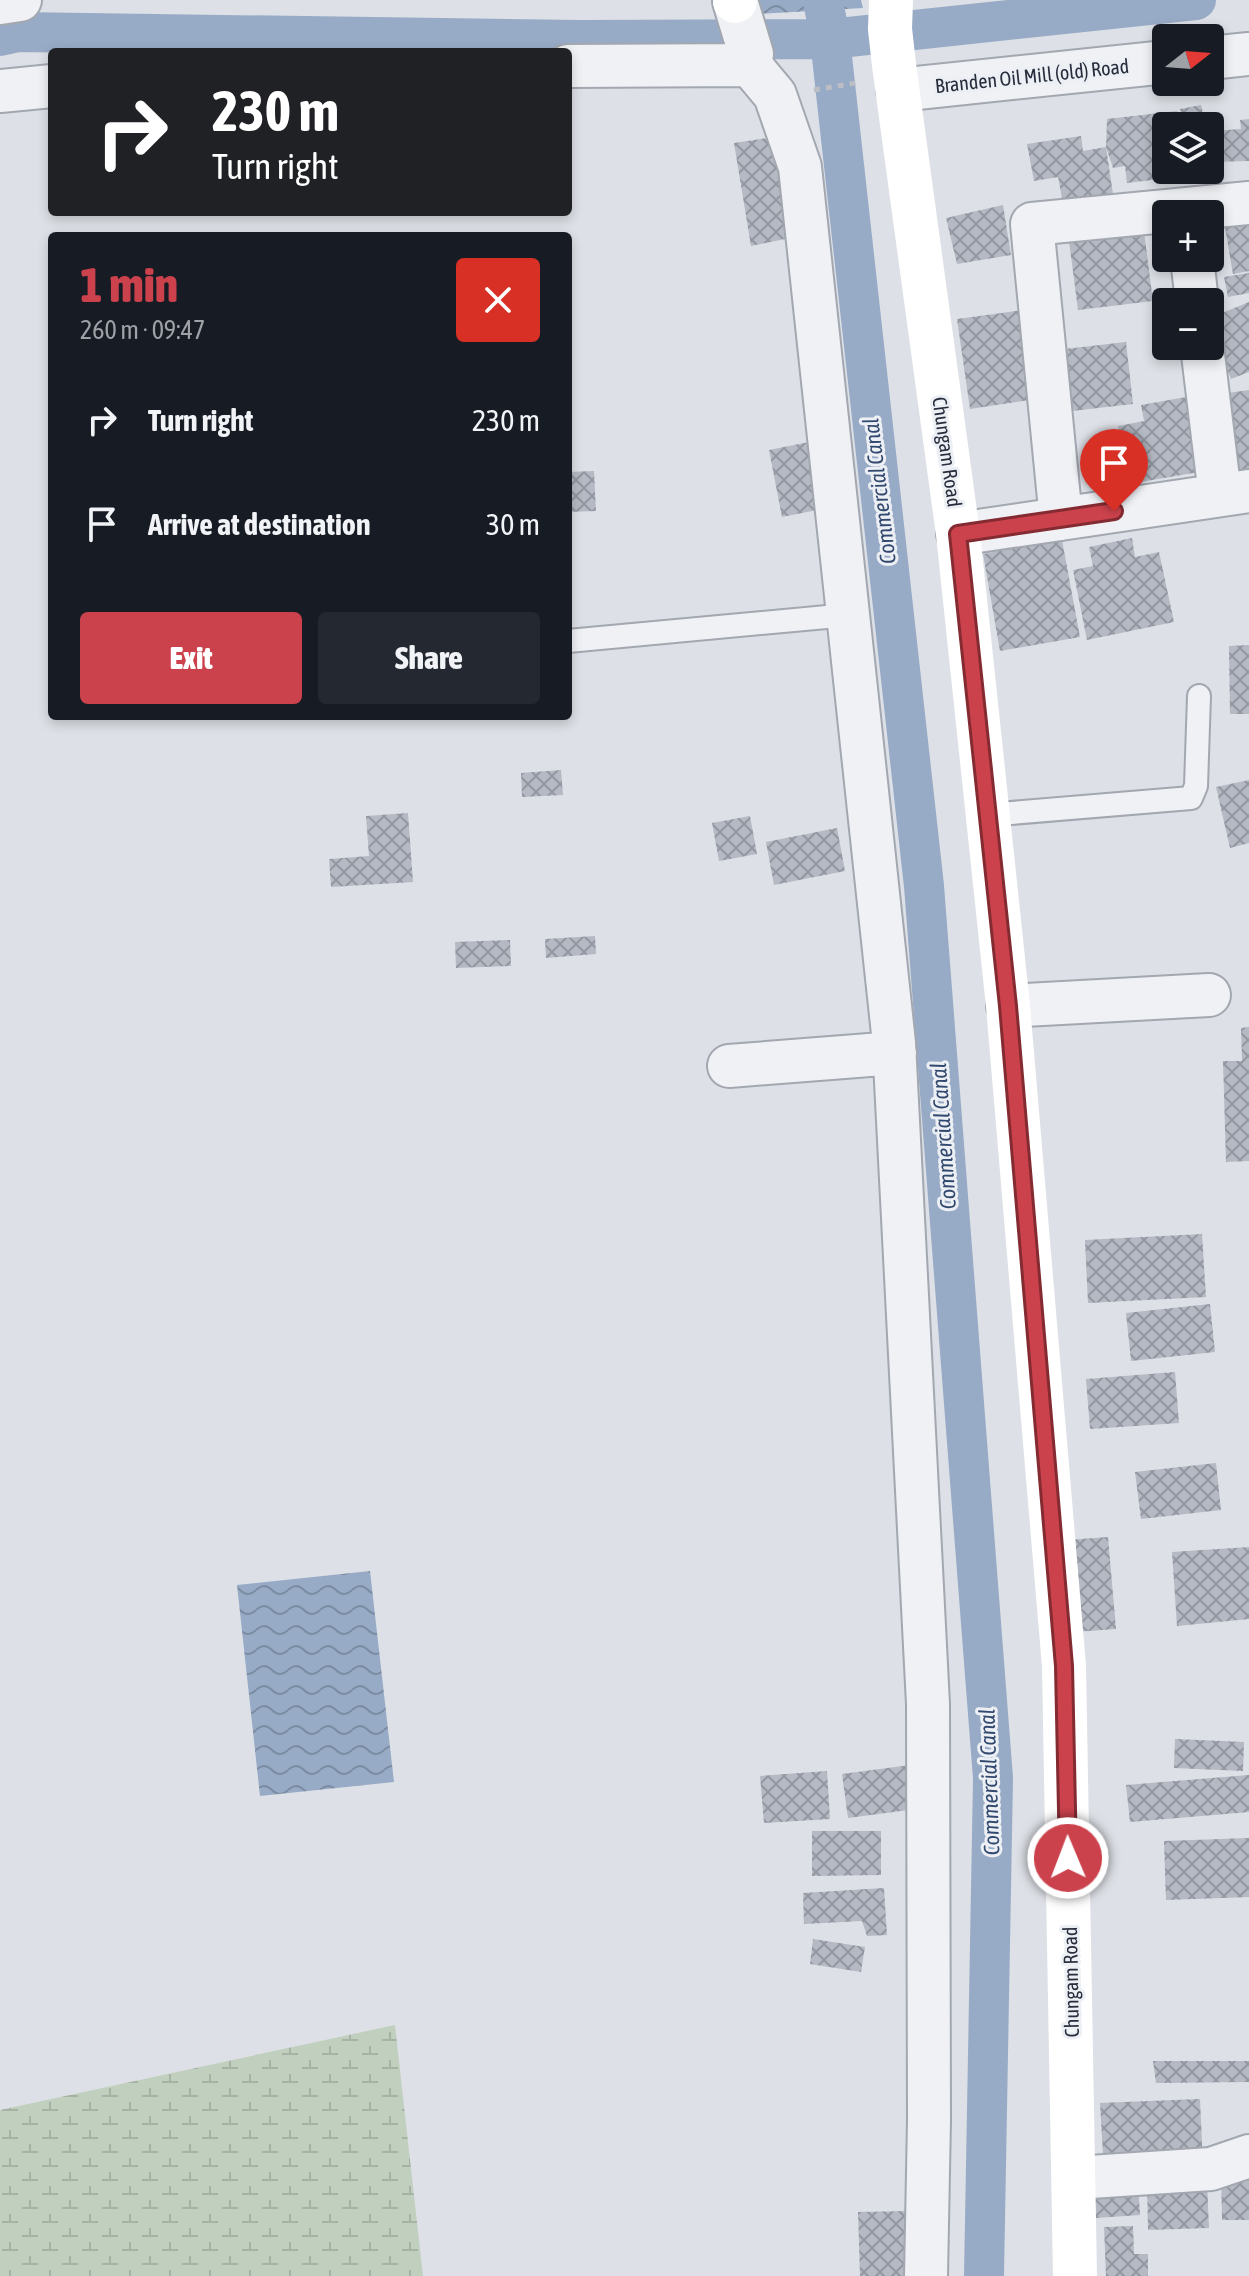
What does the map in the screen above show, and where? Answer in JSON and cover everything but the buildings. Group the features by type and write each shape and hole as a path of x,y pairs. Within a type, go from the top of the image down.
{"main road":[{"name":"Chungam Road","path":"886,53 958,534 1008,1006 1064,1666 1075,2276"}],"street":[{"path":"0,3 20,0"},
{"path":"735,0 750,59 775,95 800,167 895,1053 928,1704 929,2120 926,2276"},
{"name":"Branden Oil Mill (old) Road","path":"886,53 1152,62"},
{"path":"1224,57 1249,54"},
{"path":"572,66 750,59"},
{"path":"0,91 48,86"},
{"path":"1224,207 1249,203"},
{"path":"1061,519 1032,224 1152,215"},
{"path":"958,534 1235,493 1205,360"},
{"path":"1008,1006 1209,995"},
{"path":"729,1066 895,1053"},
{"path":"1075,2178 1211,2169 1249,2156"}],"lane":[{"path":"572,641 848,615"},
{"path":"987,815 1191,798 1196,786 1199,696"}],"path":[{"path":"805,91 886,53"}],"green space":[{"path":"395,2025 423,2276 0,2276 0,2110"}],"water":[{"path":"756,0 861,0 863,8 758,14"},
{"path":"370,1571 394,1782 260,1796 237,1585"}],"waterway":[{"name":"Commercial Canal","path":"823,0 830,39 924,886 993,1778 984,2276"},
{"path":"0,36 18,32 580,40 830,39 1196,0"}],"route":[{"path":"1068,1858 1064,1666 1008,1006 958,534 1114,511"}]}
